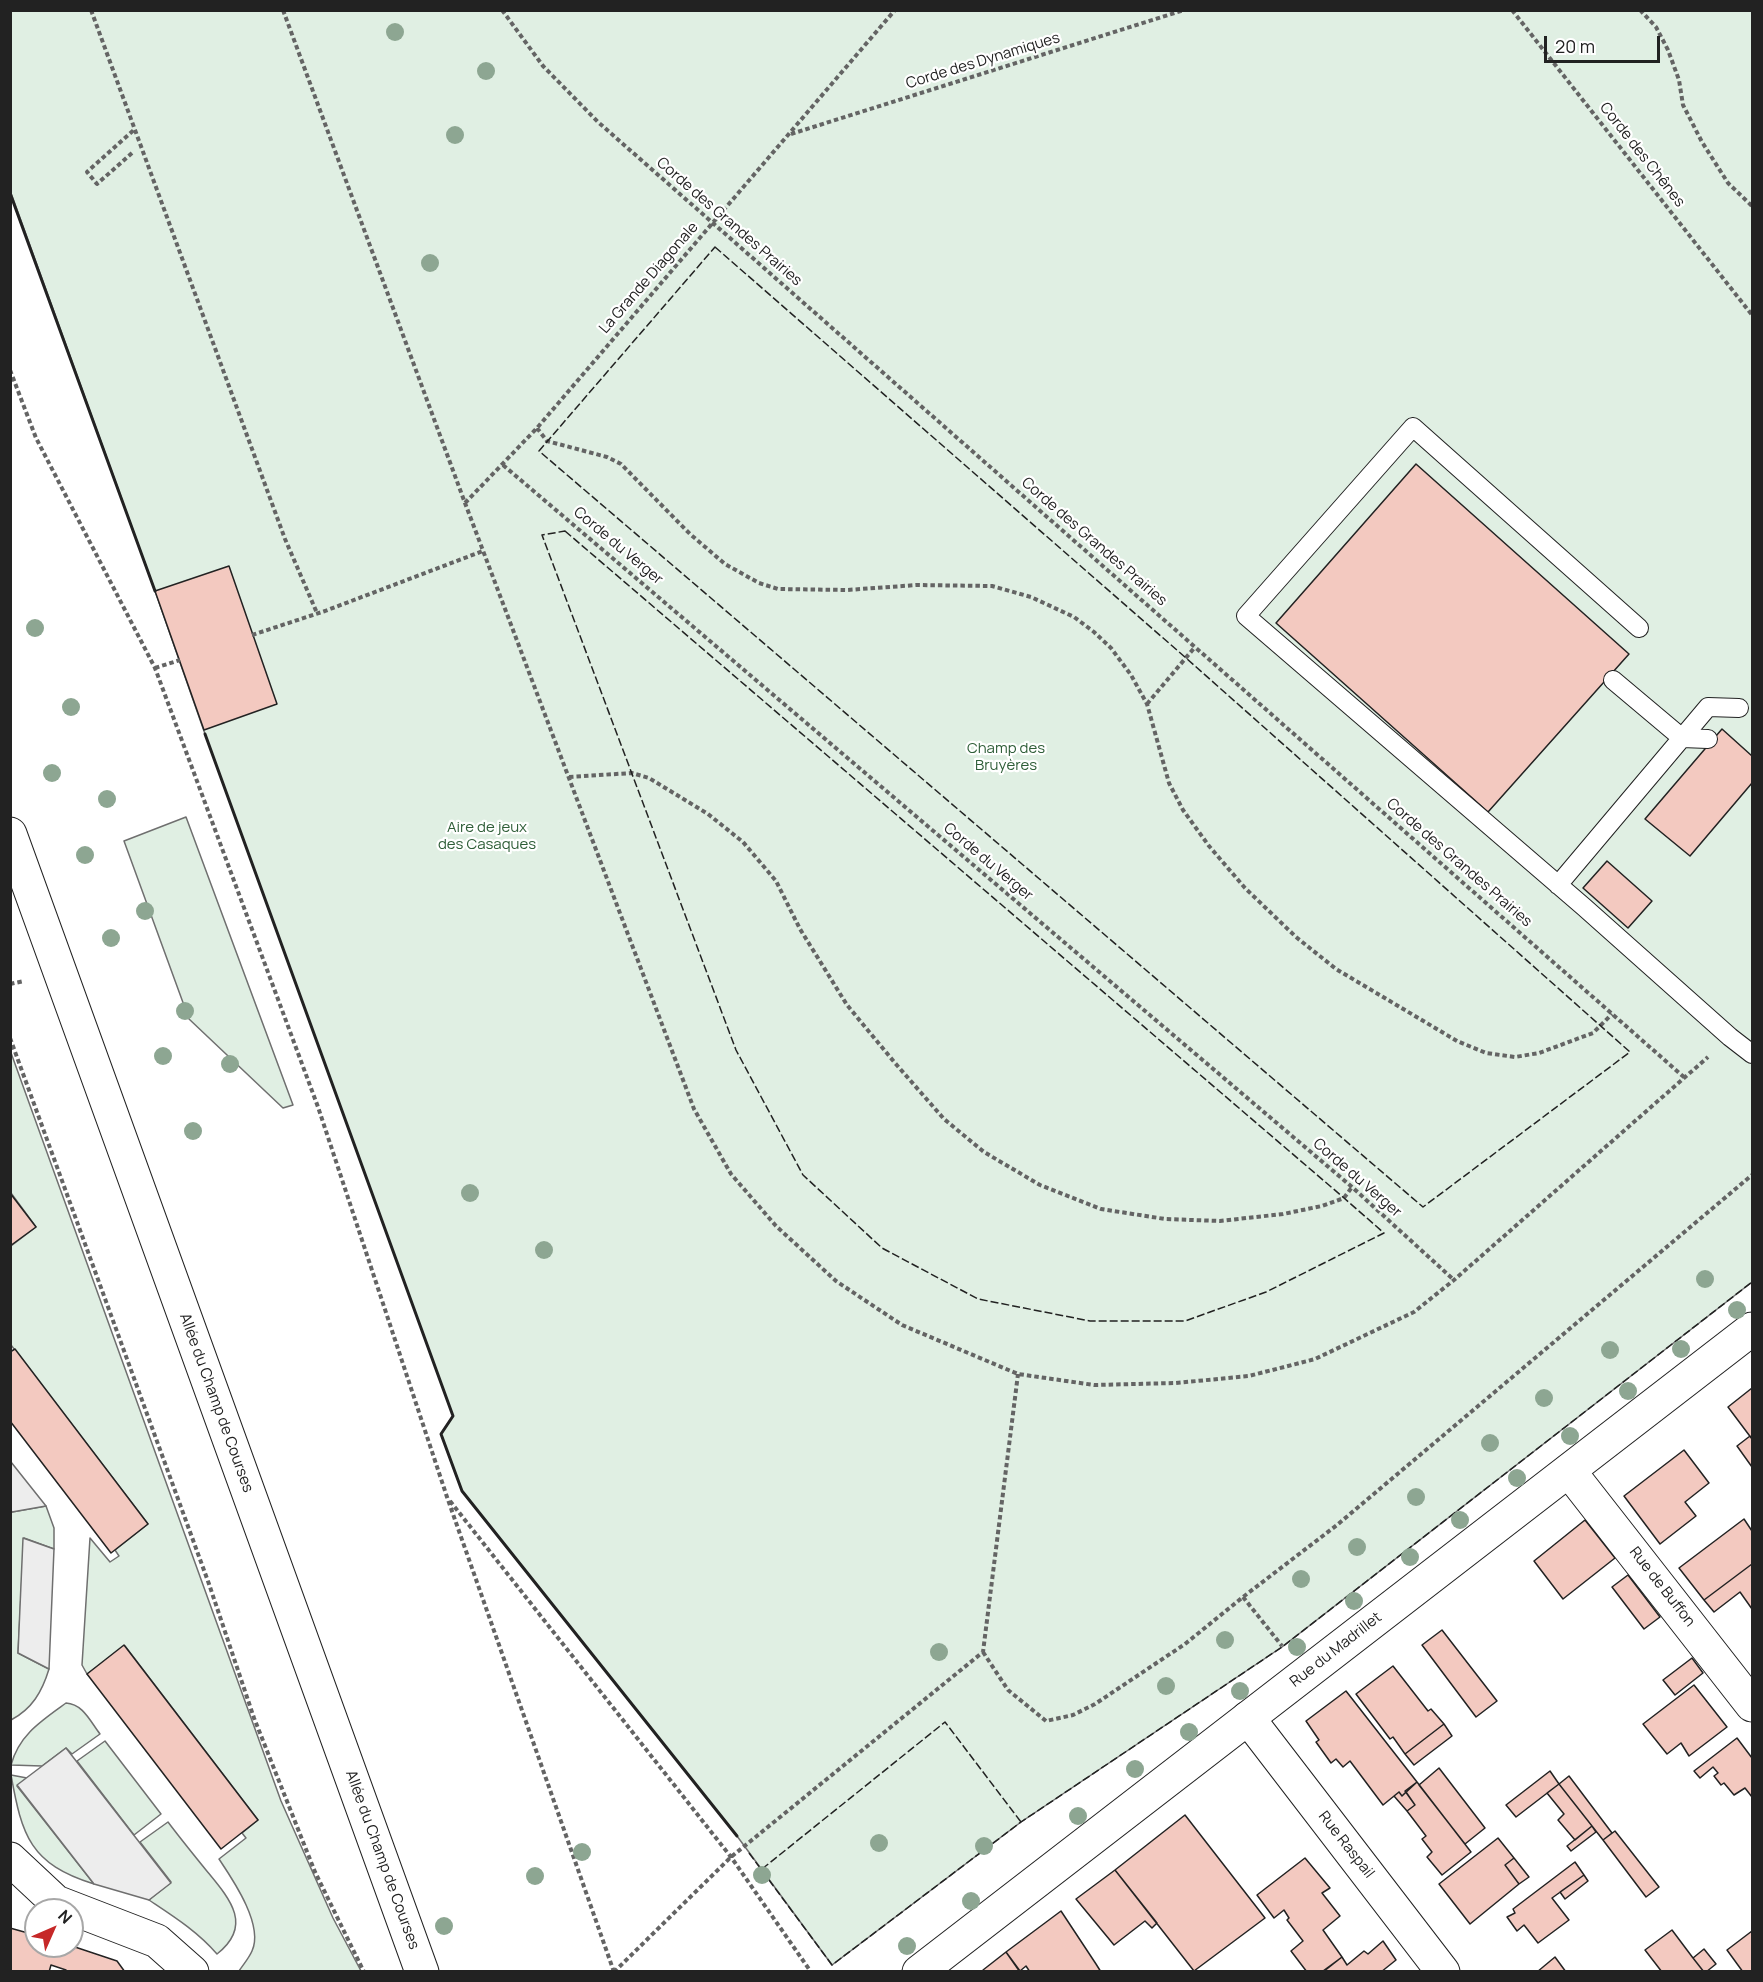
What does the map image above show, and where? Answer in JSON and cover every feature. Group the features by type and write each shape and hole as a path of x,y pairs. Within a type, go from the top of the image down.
{"street":[{"name":"Allée du Champ de Courses","path":"10,834 422,1971"},
{"name":"Rue du Madrillet","path":"919,1971 1752,1329"},
{"name":"Rue de Buffon","path":"1569,1471 1594,1500 1752,1705"},
{"name":"Rue Raspail","path":"1248,1718 1443,1971"},
{"path":"10,1859 56,1902 157,1941 192,1971"}],"lane":[{"path":"1638,628 1413,427 1246,616 1752,1054"},
{"path":"1612,680 1682,738 1708,739"},
{"path":"1558,885 1708,708 1739,708"}],"path":[{"path":"91,10 285,539 317,614"},
{"path":"283,10 465,504 694,1109 730,1174 776,1226 836,1281 902,1325 1018,1374 1094,1385 1176,1383 1249,1376 1315,1359 1414,1312 1454,1280 1730,1037"},
{"name":"Corde des Grandes Prairies","path":"502,10 543,66 598,122 1685,1078"},
{"name":"La Grande Diagonale","path":"465,504 537,428 895,10"},
{"name":"Corde des Dynamiques","path":"790,134 1184,10"},
{"name":"Corde des Chênes","path":"1512,10 1752,315"},
{"path":"1640,10 1656,27 1668,50 1679,80 1683,105 1702,142 1728,183 1752,206"},
{"path":"132,153 97,184 87,172 135,129"},
{"path":"10,370 36,438 155,668 318,1107 447,1497 614,1971 731,1857 983,1652"},
{"path":"537,428 547,441 607,457 621,464 690,534 725,564 759,583 778,589 848,590 917,585 992,586 1031,597 1074,617 1111,648 1131,675 1147,704 1169,783 1183,810 1209,846 1245,888 1296,937 1336,969 1457,1041 1486,1053 1515,1057 1539,1053 1593,1033 1612,1014"},
{"name":"Corde du Verger","path":"503,465 1352,1187 1454,1280"},
{"path":"252,635 317,614 483,550"},
{"path":"1147,704 1195,647"},
{"path":"155,668 180,660"},
{"path":"569,777 632,773 650,778 708,814 743,842 776,882 800,929 847,1005 895,1063 944,1119 984,1152 1040,1185 1101,1209 1165,1219 1220,1221 1283,1214 1322,1206 1344,1198 1352,1187"},
{"path":"10,1038 209,1584 254,1718 315,1872 364,1971"},
{"path":"1018,1374 983,1652 1008,1690 1046,1721 1072,1715 1095,1704 1185,1644 1337,1526 1752,1175"},
{"path":"447,1497 731,1857 811,1971"}],"green space":[{"name":"Champ des Bruyères","path":"11,11 1752,11 1752,1282 1282,1647 1021,1822 832,1965 737,1836 462,1491 441,1434 453,1416 11,193"},
{"path":"186,817 293,1105 283,1108 189,1019 124,841"},
{"path":"10,1050 281,1801 333,1918 361,1971 239,1971 252,1951 255,1940 254,1929 245,1903 219,1859 246,1838 242,1833 258,1820 125,1646 87,1674 82,1665 90,1538 110,1562 119,1556 115,1550 148,1524 11,1345 11,1246 36,1227 11,1193"},
{"path":"46,1506 54,1528 54,1549 24,1538 18,1653 49,1669 35,1699 25,1711 11,1720 10,1510 12,1512"},
{"path":"66,1703 82,1710 100,1734 72,1754 66,1748 42,1766 11,1765 25,1737"},
{"path":"105,1741 161,1814 134,1835 77,1761"},
{"path":"11,1775 27,1778 17,1786 94,1884 56,1867 33,1845 25,1831"},
{"path":"168,1822 223,1891 234,1912 236,1922 234,1933 217,1954 193,1931 149,1900 171,1882 140,1842"}],"shaded area":[{"path":"11,1462 46,1506 12,1512"},
{"path":"23,1538 54,1549 49,1669 18,1653"},
{"path":"66,1748 171,1883 149,1900 94,1884 17,1785"}],"building":[{"path":"1416,464 1629,654 1488,812 1276,623"},
{"path":"229,566 277,704 204,730 155,591"},
{"path":"1722,729 1752,756 1752,783 1690,856 1645,819"},
{"path":"1607,861 1652,901 1628,928 1583,888"},
{"path":"10,1193 36,1227 10,1246"},
{"path":"15,1349 148,1524 111,1553 10,1421 10,1352"},
{"path":"1752,1388 1752,1439 1728,1407"},
{"path":"1750,1436 1752,1439 1752,1467 1737,1446"},
{"path":"1684,1450 1709,1483 1685,1502 1696,1516 1660,1544 1624,1496"},
{"path":"1744,1519 1752,1531 1752,1564 1704,1600 1679,1568"},
{"path":"1585,1520 1615,1558 1563,1599 1534,1561"},
{"path":"1752,1564 1752,1609 1740,1592 1714,1612 1704,1600"},
{"path":"1628,1575 1660,1617 1644,1629 1612,1587"},
{"path":"1442,1630 1497,1701 1476,1717 1422,1645"},
{"path":"124,1645 258,1820 221,1849 87,1674"},
{"path":"1692,1658 1703,1673 1675,1695 1663,1680"},
{"path":"1393,1666 1428,1711 1431,1709 1444,1724 1405,1754 1393,1737 1390,1739 1356,1694"},
{"path":"1694,1685 1727,1727 1689,1756 1681,1743 1667,1754 1643,1724"},
{"path":"1346,1691 1417,1782 1402,1796 1399,1792 1383,1805 1350,1761 1343,1767 1336,1759 1331,1763 1316,1742 1319,1740 1306,1721"},
{"path":"1444,1724 1452,1736 1414,1765 1405,1754"},
{"path":"1737,1738 1752,1758 1752,1797 1745,1788 1734,1795 1724,1783 1721,1785 1714,1776 1718,1773 1713,1767 1700,1778 1694,1771"},
{"path":"1439,1768 1485,1828 1465,1844 1419,1785"},
{"path":"1550,1771 1559,1784 1516,1817 1506,1805"},
{"path":"1569,1776 1612,1833 1603,1840 1559,1784"},
{"path":"1417,1782 1471,1852 1442,1875 1427,1857 1432,1852 1422,1839 1426,1836 1407,1811 1415,1805 1405,1791"},
{"path":"1559,1784 1592,1826 1575,1840 1558,1820 1564,1814 1547,1793"},
{"path":"1399,1792 1402,1796 1406,1792 1415,1805 1407,1811 1394,1796"},
{"path":"1185,1815 1265,1918 1194,1971 1115,1870"},
{"path":"1592,1826 1596,1832 1571,1851 1567,1846"},
{"path":"1615,1831 1659,1887 1646,1897 1603,1840"},
{"path":"1498,1838 1514,1858 1505,1865 1519,1884 1470,1924 1439,1884"},
{"path":"1305,1858 1330,1888 1322,1893 1340,1916 1323,1930 1342,1957 1323,1972 1307,1972 1291,1951 1303,1941 1287,1920 1289,1918 1284,1910 1274,1918 1257,1895"},
{"path":"1514,1858 1529,1877 1519,1884 1505,1865"},
{"path":"1575,1862 1584,1875 1552,1898 1569,1920 1538,1943 1524,1925 1517,1931 1507,1917 1515,1913 1513,1909"},
{"path":"1115,1870 1157,1923 1152,1928 1145,1921 1114,1945 1076,1899"},
{"path":"1584,1875 1588,1881 1565,1899 1560,1892"},
{"path":"1061,1911 1101,1972 1030,1972 1026,1966 1020,1971 1006,1952"},
{"path":"10,1928 24,1932 24,1958 84,1958 84,1950 117,1961 125,1972 65,1972 66,1970 51,1965 49,1972 10,1972"},
{"path":"1672,1930 1704,1972 1662,1972 1645,1950"},
{"path":"1752,1931 1752,1972 1743,1972 1727,1950"},
{"path":"1383,1941 1396,1960 1381,1972 1323,1971 1342,1957 1347,1965 1364,1951 1368,1954"},
{"path":"1704,1949 1716,1964 1706,1972 1693,1958"},
{"path":"1006,1952 1020,1972 984,1972 983,1970"},
{"path":"1555,1957 1566,1972 1537,1972"}],"fence":[{"path":"715,247 1186,658 1630,1052 1423,1207 539,451 715,247"},
{"path":"565,531 1344,1198 1384,1233 1266,1292 1185,1321 1090,1321 978,1299 882,1248 803,1175 736,1050 542,535 565,531"},
{"path":"749,1853 832,1965 1021,1822 1282,1647 1752,1282"},
{"path":"762,1869 945,1722 1021,1822"}],"wall":[{"path":"10,193 155,591"},
{"path":"205,734 453,1416 441,1434 462,1491 737,1836"}],"park label":[{"name":"Aire de jeux des Casaques","path":"487,836"}]}
